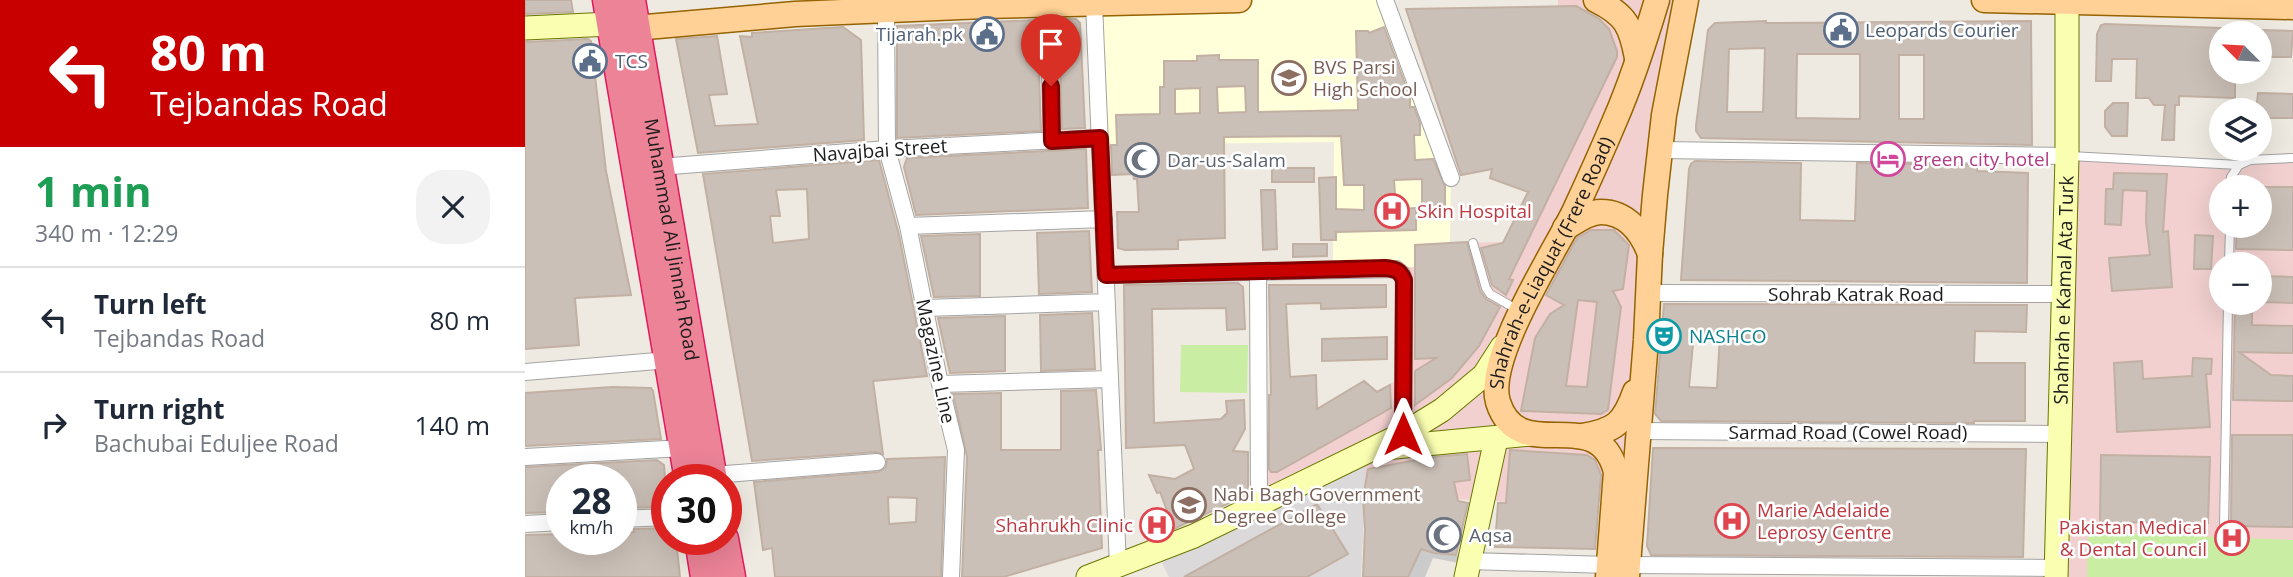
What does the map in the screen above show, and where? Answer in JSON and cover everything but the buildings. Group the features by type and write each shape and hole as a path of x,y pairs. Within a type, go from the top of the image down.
{"highway":[{"name":"Muhammad Ali Jinnah Road","path":"631,0 618,17 683,448 695,464"},
{"name":"Muhammad Ali Jinnah Road","path":"618,17 659,167 703,464"},
{"path":"702,555 705,577"},
{"path":"727,555 731,577"}],"main road":[{"path":"618,17 795,14 984,3 1094,4 1239,0"},
{"path":"1596,0 1616,10 1632,31 1637,59"},
{"name":"Shahrah-e-Liaquat (Frere Road)","path":"1583,436 1532,434 1515,428 1503,416 1497,397 1497,378 1517,320 1565,228 1616,119 1657,0"},
{"path":"1618,571 1637,431 1650,293 1650,254 1664,115 1686,0"},
{"path":"1984,0 2293,7"},
{"path":"1565,228 1601,212 1636,227 1650,254"},
{"path":"1583,436 1601,433 1618,425 1629,410 1646,340"},
{"path":"1583,436 1605,447 1613,459 1616,472 1618,571"}],"street":[{"path":"1385,0 1451,178"},
{"name":"Shahrah e Kamal Ata Turk","path":"2056,572 2067,156 2067,1"},
{"path":"1048,4 1052,141"},
{"path":"1094,4 1118,566"},
{"name":"Magazine Line","path":"886,10 887,149 908,226 940,384 957,450 951,577"},
{"path":"525,28 618,17"},
{"name":"Navajbai Street","path":"659,167 887,149 1100,138"},
{"path":"1662,150 2067,156"},
{"path":"908,226 1104,219"},
{"path":"1106,275 1396,269 1404,280 1403,434"},
{"path":"1258,273 1259,505"},
{"name":"Sohrab Katrak Road","path":"1650,293 2063,295"},
{"path":"924,308 1107,302"},
{"path":"1088,577 1194,536 1403,434 1442,410 1484,375 1517,320"},
{"path":"525,372 669,360"},
{"path":"940,384 1110,379"},
{"name":"Sarmad Road (Cowel Road)","path":"1637,431 2060,434"},
{"path":"1367,450 1532,434"},
{"path":"1496,439 1468,569 2056,572"},
{"path":"525,457 683,448"},
{"path":"742,475 877,463"},
{"path":"525,524 546,523"}],"lane":[{"path":"2067,156 2239,165 2250,160 2293,158"},
{"path":"2232,175 2239,165"},
{"path":"1473,243 1486,288 1517,320"},
{"path":"2224,526 2228,315"}],"shaded area":[{"path":"1385,0 1451,178 1450,243 1415,267 1333,270 1334,142 1100,145 1094,4"},
{"path":"1558,0 1686,0 1632,500 1549,495 1548,504 1452,499 1365,534 1363,498 1367,451 1259,505 1259,432 1322,427 1403,376 1400,244 1504,242 1558,133"},
{"path":"2067,156 2293,163 2293,577 2056,577"},
{"path":"1367,450 1361,577 1169,577 1156,551"},
{"path":"1406,543 1434,553 1471,557 1469,565 1433,558 1425,577 1401,577"}],"green space":[{"path":"1181,345 1248,345 1247,393 1180,392"},
{"path":"2088,532 2293,540 2293,577 2087,577"}],"place":[{"name":"Leopards Courier","path":"1841,30"},
{"name":"Tijarah.pk","path":"987,34"},
{"name":"TCS","path":"590,61"},
{"name":"BVS Parsi High School","path":"1289,78"},
{"name":"green city hotel","path":"1888,159"},
{"name":"Dar-us-Salam","path":"1142,160"},
{"name":"Skin Hospital","path":"1392,211"},
{"name":"NASHCO","path":"1664,336"},
{"name":"Nabi Bagh Government Degree College","path":"1189,505"},
{"name":"Marie Adelaide Leprosy Centre","path":"1732,521"},
{"name":"Shahrukh Clinic","path":"1157,525"},
{"name":"Aqsa","path":"1444,535"},
{"name":"Pakistan Medical & Dental Council","path":"2232,538"}],"route":[{"path":"1051,86 1052,141 1100,138 1106,275 1385,268 1396,269 1402,274 1403,434"}]}
